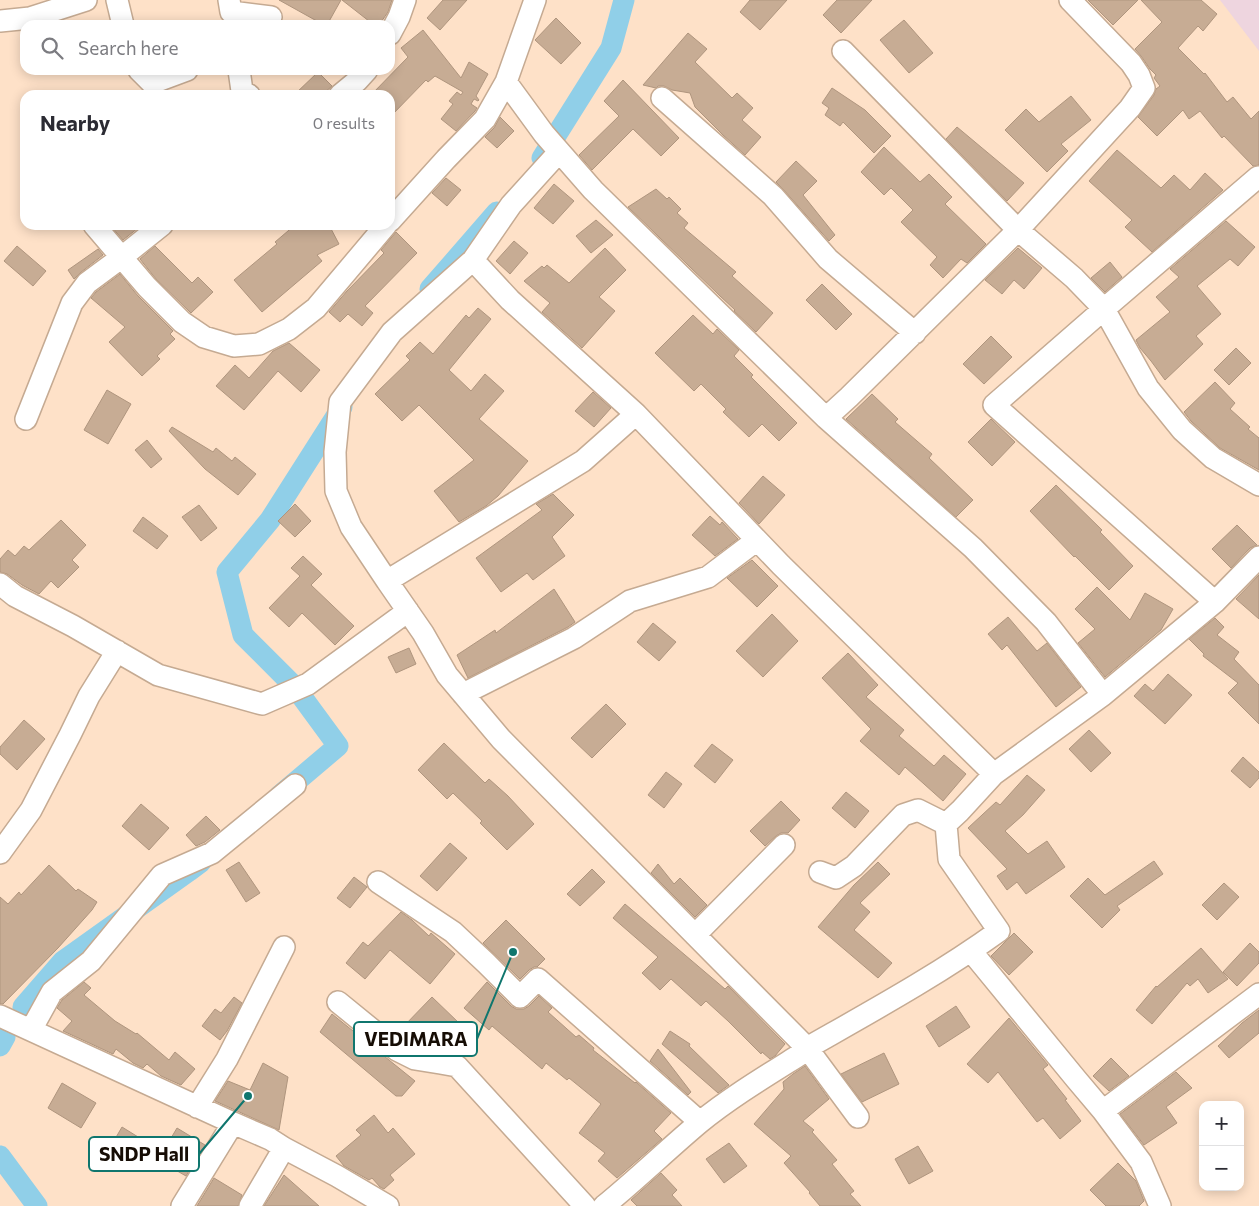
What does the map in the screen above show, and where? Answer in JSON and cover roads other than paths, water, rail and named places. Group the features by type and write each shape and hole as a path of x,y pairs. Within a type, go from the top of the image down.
{"street":[{"path":"0,21 30,18 86,0"},
{"path":"117,0 122,20"},
{"path":"395,23 405,0"},
{"path":"395,215 485,118 506,82 535,0"},
{"path":"826,418 850,397 1018,230 1130,108 1144,88 1139,75 1131,63 1070,0"},
{"path":"231,12 271,17"},
{"path":"843,51 1018,230 1074,278 1104,309 1148,388 1182,430 1213,458 1259,485"},
{"path":"144,75 152,84 174,75"},
{"path":"240,75 242,90"},
{"path":"346,90 362,75"},
{"path":"506,82 544,134 593,190 826,418 903,484 973,548 1046,622 1103,695"},
{"path":"662,98 773,196 828,259 915,333"},
{"path":"559,152 511,204 472,260 392,332 340,402 335,452 336,491 352,527 423,633 447,675 501,739 807,1048 858,1116"},
{"path":"1215,602 994,404 1258,177"},
{"path":"98,230 147,287 182,322 204,337 234,346 259,344 289,328 316,308 374,230"},
{"path":"26,419 72,303 87,283 156,230"},
{"path":"472,260 510,300 636,414 781,565 994,774"},
{"path":"387,581 583,461 636,414"},
{"path":"464,694 574,638 630,600 708,577 757,540"},
{"path":"946,824 994,774 1103,695 1215,602 1259,557"},
{"path":"0,584 15,596 73,626 158,675 262,704 308,684 408,611"},
{"path":"0,853 32,810 89,696 117,651"},
{"path":"31,1030 52,992 91,961 162,875 212,853 295,785"},
{"path":"820,872 836,878 854,866 903,815 918,810 946,824"},
{"path":"604,1206 700,1122 744,1090 801,1054 807,1048 875,1010 971,951 999,931 949,859 946,824"},
{"path":"694,934 784,845"},
{"path":"378,882 453,932 520,997 538,979 700,1122"},
{"path":"197,1107 227,1059 284,948"},
{"path":"971,951 1103,1111 1141,1162 1160,1206"},
{"path":"1103,1111 1259,994"},
{"path":"338,1002 397,1050 415,1059 457,1066 584,1206"},
{"path":"0,1016 270,1139 388,1206"},
{"path":"182,1206 233,1123"},
{"path":"250,1206 284,1148"}],"waterway":[{"path":"542,158 611,48 624,0"},
{"path":"430,289 497,212"},
{"path":"279,796 338,746 294,686 243,635 227,572 270,520 342,407"},
{"path":"23,1007 63,961 201,862"},
{"path":"0,1046 5,1037"},
{"path":"0,1156 37,1206"}],"place":[{"name":"VEDIMARA","path":"513,952"},
{"name":"SNDP Hall","path":"248,1096"}]}
